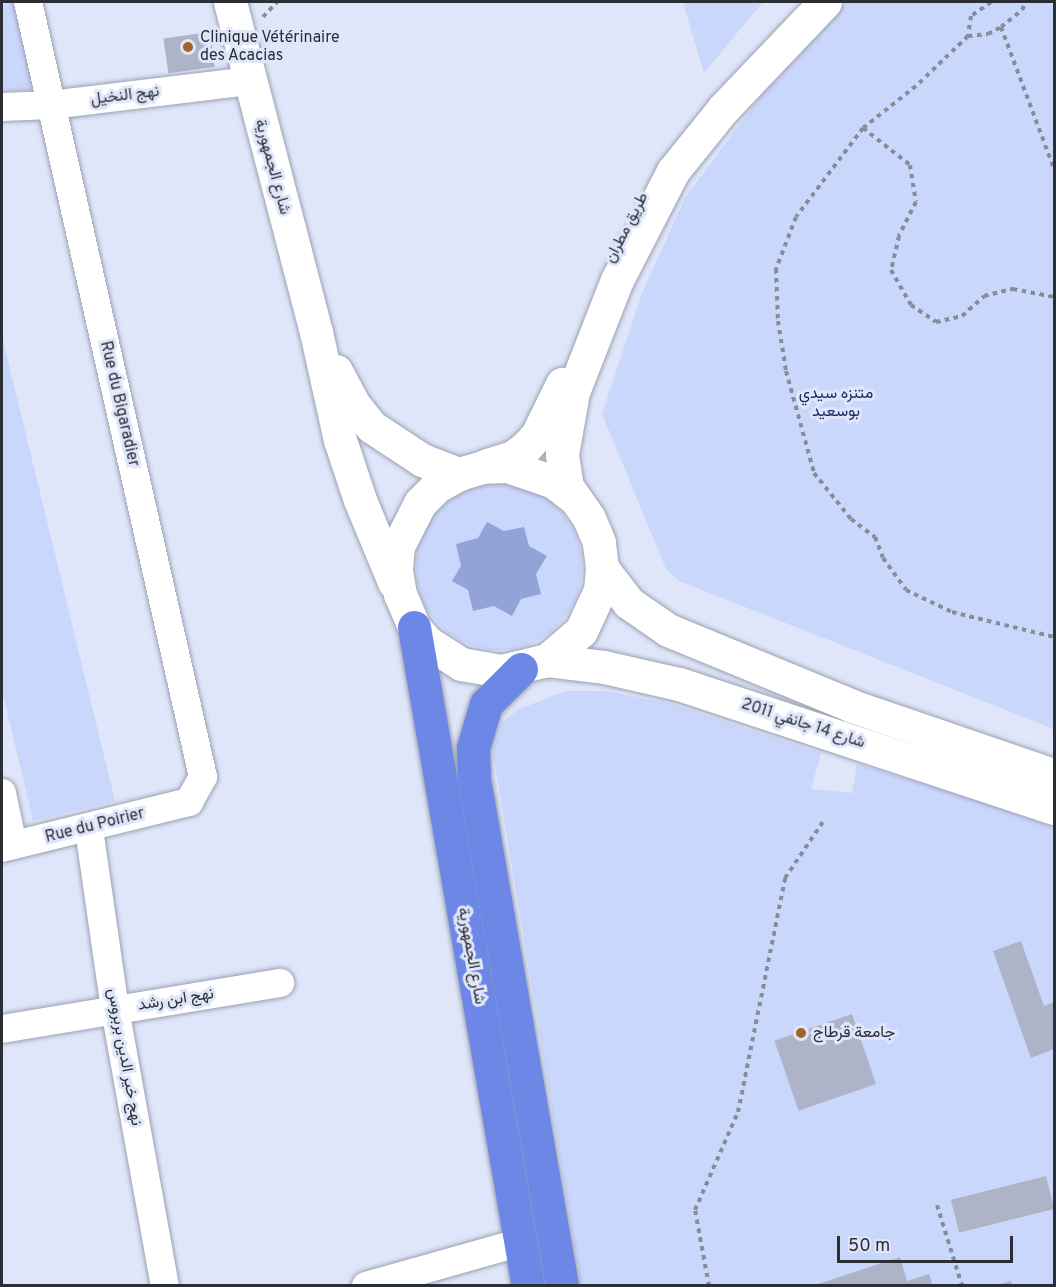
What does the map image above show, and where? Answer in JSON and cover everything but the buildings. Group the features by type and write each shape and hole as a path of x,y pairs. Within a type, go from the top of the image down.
{"highway":[{"name":"شارع الجمهورية","path":"414,627 528,1286"},
{"name":"شارع الجمهورية","path":"534,664 486,704 473,748 474,779 562,1286"}],"main road":[{"name":"شارع الجمهورية","path":"230,2 316,332 344,450 360,500 400,594"},
{"name":"طريق مطران","path":"471,470 513,457 537,435 567,373 606,270 655,172 738,66 806,2"},
{"name":"طريق مطران","path":"573,497 564,479 562,454 573,392 640,230 673,171 723,109 825,2"},
{"name":"شارع الجمهورية","path":"316,332 354,405 372,427 422,460 471,470"},
{"path":"507,466 532,471 554,482 573,497 589,518 599,542 602,568 600,590 587,621 566,647 534,664 501,671 461,664 443,654 414,627 400,594 398,546 406,523 437,486 471,470 507,466"},
{"name":"شارع 14 جانفي 2011","path":"602,568 629,603 668,630 852,706 1054,775"},
{"name":"شارع 14 جانفي 2011","path":"534,664 604,667 679,684 1054,808"}],"street":[{"name":"Rue du Bigaradier","path":"28,2 203,777 200,788 189,802"},
{"name":"نهج النخيل","path":"2,107 51,105 249,81"},
{"path":"2,793 7,847"},
{"name":"Rue du Poirier","path":"7,847 189,802"},
{"name":"نهج خير الدين بربروس","path":"89,828 115,1010 165,1286"},
{"name":"نهج ابن رشد","path":"2,1029 280,983"},
{"path":"366,1286 521,1242"}],"path":[{"path":"992,2 971,16 968,36 916,86 863,128 796,217 776,269 778,321 786,371 814,474 850,519 875,537 883,558 906,590 952,612 1054,637"},
{"path":"968,36 988,34 1001,27 1022,10 1026,2"},
{"path":"1001,27 1054,169"},
{"path":"863,128 910,165 916,202 899,236 891,270 912,305 936,322 962,316 984,296 1013,289 1054,297"},
{"path":"709,1286 695,1210 738,1112 785,878 825,819"},
{"path":"937,1205 962,1286"}],"green space":[{"path":"2,2 24,2 40,74 28,90 2,91"},
{"path":"683,2 763,2 704,73"},
{"name":"متنزه سيدي بوسعيد","path":"847,2 1054,2 1054,729 679,581 666,569 602,414 642,293 685,198 771,82"},
{"path":"2,336 115,801 33,821 2,690"},
{"path":"499,484 515,485 531,490 558,508 576,535 581,551 581,583 576,599 558,626 531,644 515,649 499,650 483,649 467,644 440,626 422,599 417,583 416,567 417,551 422,535 440,508 467,490 483,485"},
{"name":"جامعة قرطاج","path":"565,691 606,691 672,704 821,753 811,789 852,793 857,764 983,802 1054,828 1054,1285 581,1285 493,752 501,724 517,710"}],"shaded area":[{"path":"487,522 504,531 524,527 529,546 547,556 536,574 541,594 521,599 512,616 494,606 473,611 468,590 452,581 461,566 456,544 478,538"}],"place":[{"name":"Clinique Vétérinaire des Acacias","path":"188,47"},
{"name":"جامعة قرطاج","path":"801,1033"}]}
